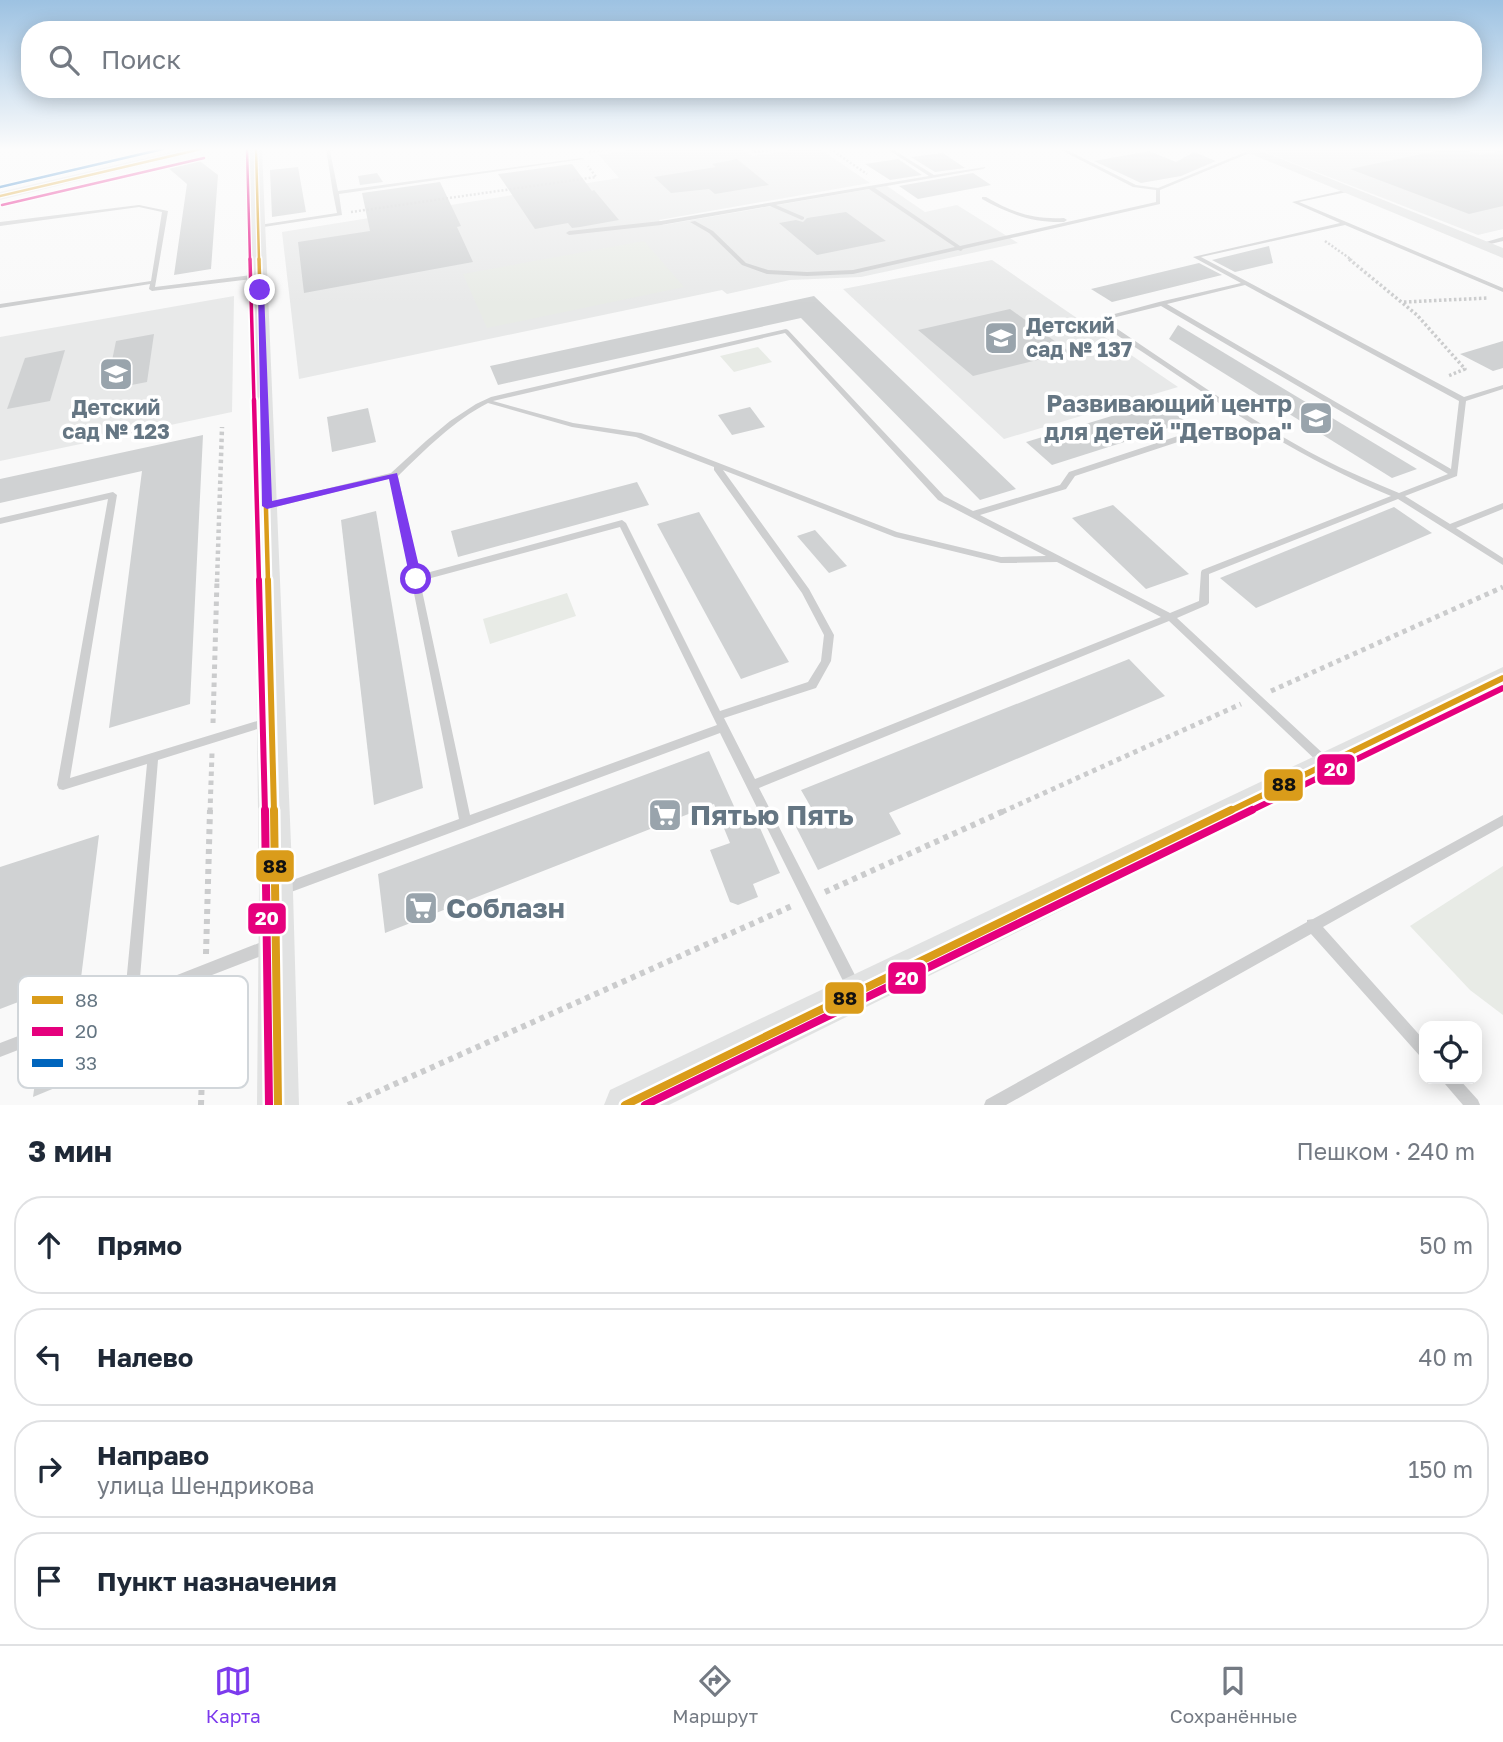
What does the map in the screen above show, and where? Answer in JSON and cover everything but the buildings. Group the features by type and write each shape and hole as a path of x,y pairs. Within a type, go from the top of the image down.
{"street":[{"path":"257,201 276,892 278,1105"},
{"path":"1370,201 1503,253"},
{"path":"625,1105 856,991 1329,765 1503,678"}],"lane":[{"path":"258,227 340,214 337,201"},
{"path":"569,233 661,223 791,201"},
{"path":"890,201 961,249"},
{"path":"989,201 1014,215 1051,221 1100,216"},
{"path":"694,222 711,232 744,264 767,272 853,272 1158,203 1158,201"},
{"path":"1301,201 1294,202 1503,290"},
{"path":"771,204 802,218"},
{"path":"0,224 139,206 165,211 152,289 260,275"},
{"path":"1346,224 1196,257 1463,400 1503,387"},
{"path":"1482,244 1503,239"},
{"path":"0,306 153,282"},
{"path":"1246,283 1099,319 1266,431 1359,482 1399,496 1503,562"},
{"path":"1161,303 1454,474"},
{"path":"267,506 394,475 432,438 467,411 488,401 786,331 941,498 1170,617 1329,765"},
{"path":"1454,474 1463,400"},
{"path":"488,401 572,425 638,435 895,534 1001,560 1058,559"},
{"path":"972,514 1063,487 1072,474 1196,433"},
{"path":"276,892 813,685 826,661 829,635 806,590 716,466"},
{"path":"753,785 1204,603 1205,572 1454,474"},
{"path":"394,475 465,821"},
{"path":"0,521 113,495 63,785 272,721"},
{"path":"1449,528 1503,506"},
{"path":"416,579 622,523 856,991"},
{"path":"133,976 153,758"},
{"path":"991,1105 1503,820"},
{"path":"1312,925 1419,1044"},
{"path":"192,976 277,943"},
{"path":"0,1050 18,1043"},
{"path":"1455,1084 1474,1105"}],"path":[{"path":"340,214 433,201"},
{"path":"1311,231 1367,271 1404,302 1433,329 1465,369 1431,383"},
{"path":"1404,302 1490,298"},
{"path":"205,976 222,427"},
{"path":"348,1105 1503,587"}],"shaded area":[{"path":"478,201 770,201 659,220 663,225 803,201 908,201 925,212 957,205 1018,243 861,277 790,280 727,294 722,290 299,379 282,232"},
{"path":"1390,201 1503,201 1503,229 1478,235"},
{"path":"644,241 684,287 487,328 463,274"},
{"name":"Детский сад № 137","path":"992,260 1178,387 1004,439 843,289"},
{"name":"Детский сад № 123","path":"234,296 232,412 0,461 0,337"},
{"path":"758,347 772,362 734,372 720,356"},
{"path":"567,593 576,616 490,644 483,619"},
{"path":"1503,866 1503,1015 1470,990 1410,926"}],"transit line":[{"name":"20","path":"2,205 21,201"},
{"name":"20","path":"248,201 267,892 269,1105"},
{"name":"88","path":"257,201 276,892 278,1105"},
{"name":"88","path":"625,1105 1503,678"},
{"name":"20","path":"645,1105 1503,688"}],"place":[{"name":"Детский сад № 137","path":"1001,338"},
{"name":"Детский сад № 123","path":"116,374"},
{"name":"Развивающий центр для детей \"Детвора\"","path":"1316,418"},
{"name":"Пятью Пять","path":"665,815"},
{"name":"Соблазн","path":"421,908"}],"route":[{"path":"260,290 267,506 394,475 416,579"}]}
